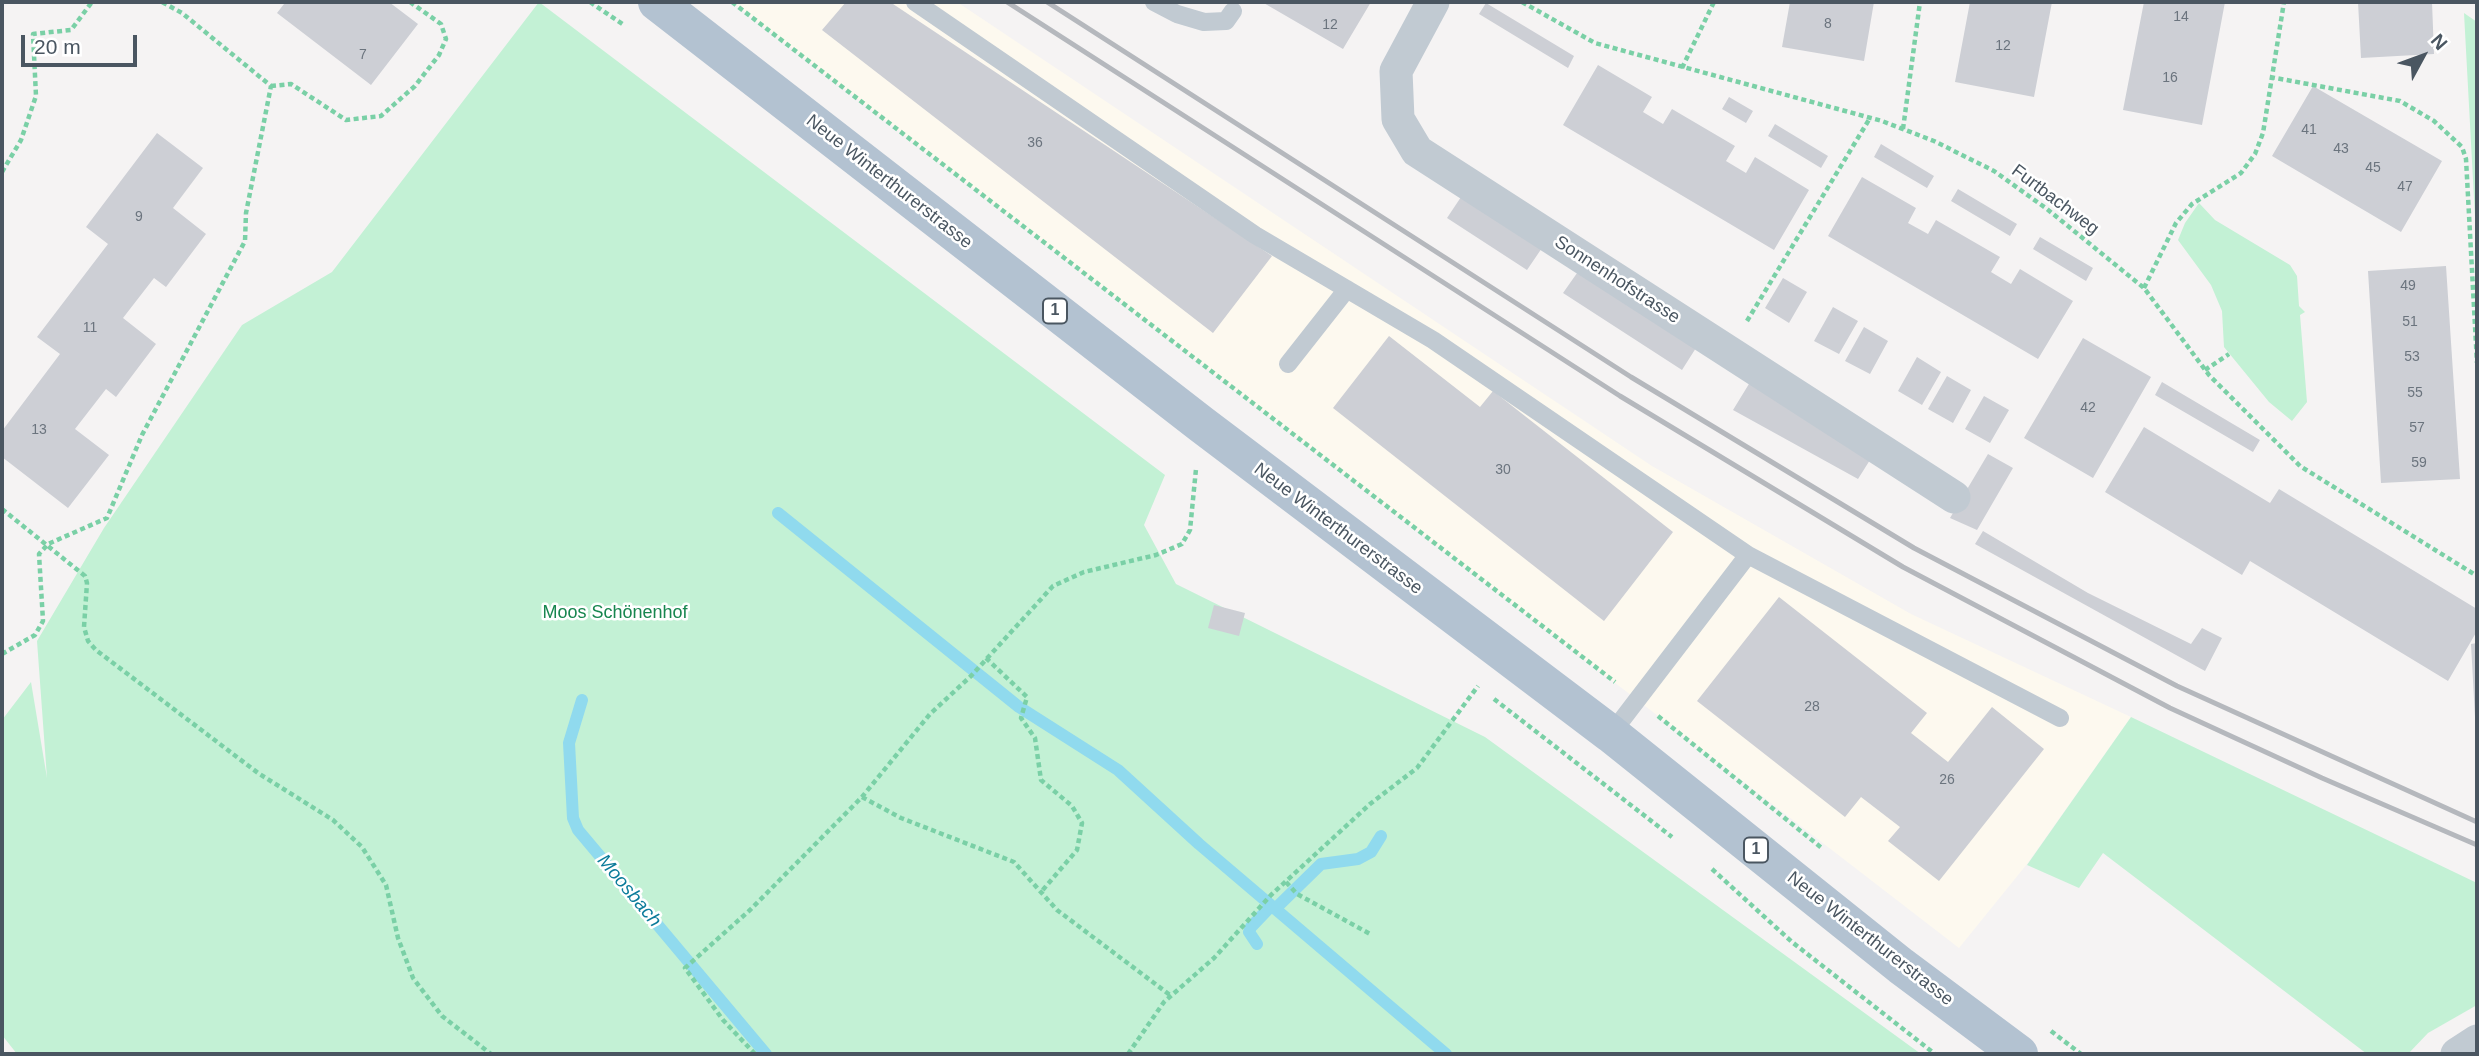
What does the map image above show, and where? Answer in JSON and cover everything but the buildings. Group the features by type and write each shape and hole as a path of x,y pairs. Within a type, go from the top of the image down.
{"main road":[{"name":"Neue Winterthurerstrasse","path":"666,4 1202,424 1611,734 1901,966 2019,1054"}],"street":[{"name":"Sonnenhofstrasse","path":"1433,2 1396,71 1398,119 1417,151 1954,497"},
{"path":"2457,1054 2477,1041"}],"lane":[{"path":"915,2 1255,235 1433,340 1748,555 2060,718"},
{"path":"1154,2 1177,15 1204,22 1226,21 1233,11"},
{"path":"1287,364 1347,289"},
{"path":"1611,734 1748,555"}],"path":[{"path":"2,172 21,140 36,96 33,34 71,30 92,2"},
{"path":"162,2 182,13 271,86 291,84 345,120 381,116 415,86 439,55 446,39 441,24 410,2"},
{"path":"732,2 1638,700 1829,854"},
{"name":"Furtbachweg","path":"1522,2 1595,43 1870,118 1903,129 1994,171 2048,209 2144,288 2205,370 2300,466 2477,576"},
{"path":"1682,68 1714,2"},
{"path":"1903,129 1920,2"},
{"path":"2144,288 2176,223 2192,204 2241,173 2255,154 2263,133 2284,2"},
{"path":"2270,77 2400,101 2434,121 2462,147 2466,159 2477,363"},
{"path":"2,654 35,635 43,621 39,554 48,544 107,518 142,435 244,241 246,213 271,86"},
{"path":"1728,352 1870,118"},
{"path":"2205,370 2229,354"},
{"path":"755,1054 723,1020 685,968 750,910 862,797 930,714 978,669 1044,595 1064,580 1167,552 1188,537 1202,424"},
{"path":"2,509 85,576 87,583 83,627 96,650 258,773 333,820 362,847 386,885 398,938 413,978 442,1016 491,1054"},
{"path":"986,658 1027,697 1022,714 1023,722 1035,738 1041,780 1072,806 1082,823 1077,850 1041,892"},
{"path":"1128,1054 1170,995 1214,958 1271,895 1370,804 1417,768 1478,686"},
{"path":"862,797 901,818 1014,862 1057,910 1170,995"},
{"path":"1286,882 1297,894 1372,935"},
{"path":"2050,1030 2081,1054"}],"shaded area":[{"path":"732,2 957,2 1652,466 1911,614 2131,717 2027,864 1959,948"}],"green space":[{"name":"Moos Schönenhof","path":"539,2 1165,475 1144,525 1176,584 1485,737 1921,1054 17,1054 2,1035 2,720 31,682 47,778 37,641 104,528 242,325 332,272"},
{"path":"2464,13 2477,22 2477,254"},
{"path":"2199,203 2215,220 2290,265 2297,276 2299,306 2305,312 2300,315 2307,402 2292,421 2269,402 2224,347 2222,311 2211,285 2178,240 2185,223"},
{"path":"2131,717 2477,883 2477,1005 2428,1033 2408,1054 2367,1054 2103,853 2079,888 2027,865"}],"waterway":[{"path":"778,513 1019,707 1118,770 1199,844 1446,1054"},
{"name":"Moosbach","path":"582,700 569,743 573,818 578,830 766,1054"},
{"path":"1275,909 1321,864 1358,859 1371,852 1381,836"},
{"path":"1257,944 1249,932 1271,906"}],"railway":[{"path":"1007,2 1620,396 1903,567 2170,708 2477,845"},
{"path":"1047,2 1631,377 1914,548 2177,686 2477,822"}]}
